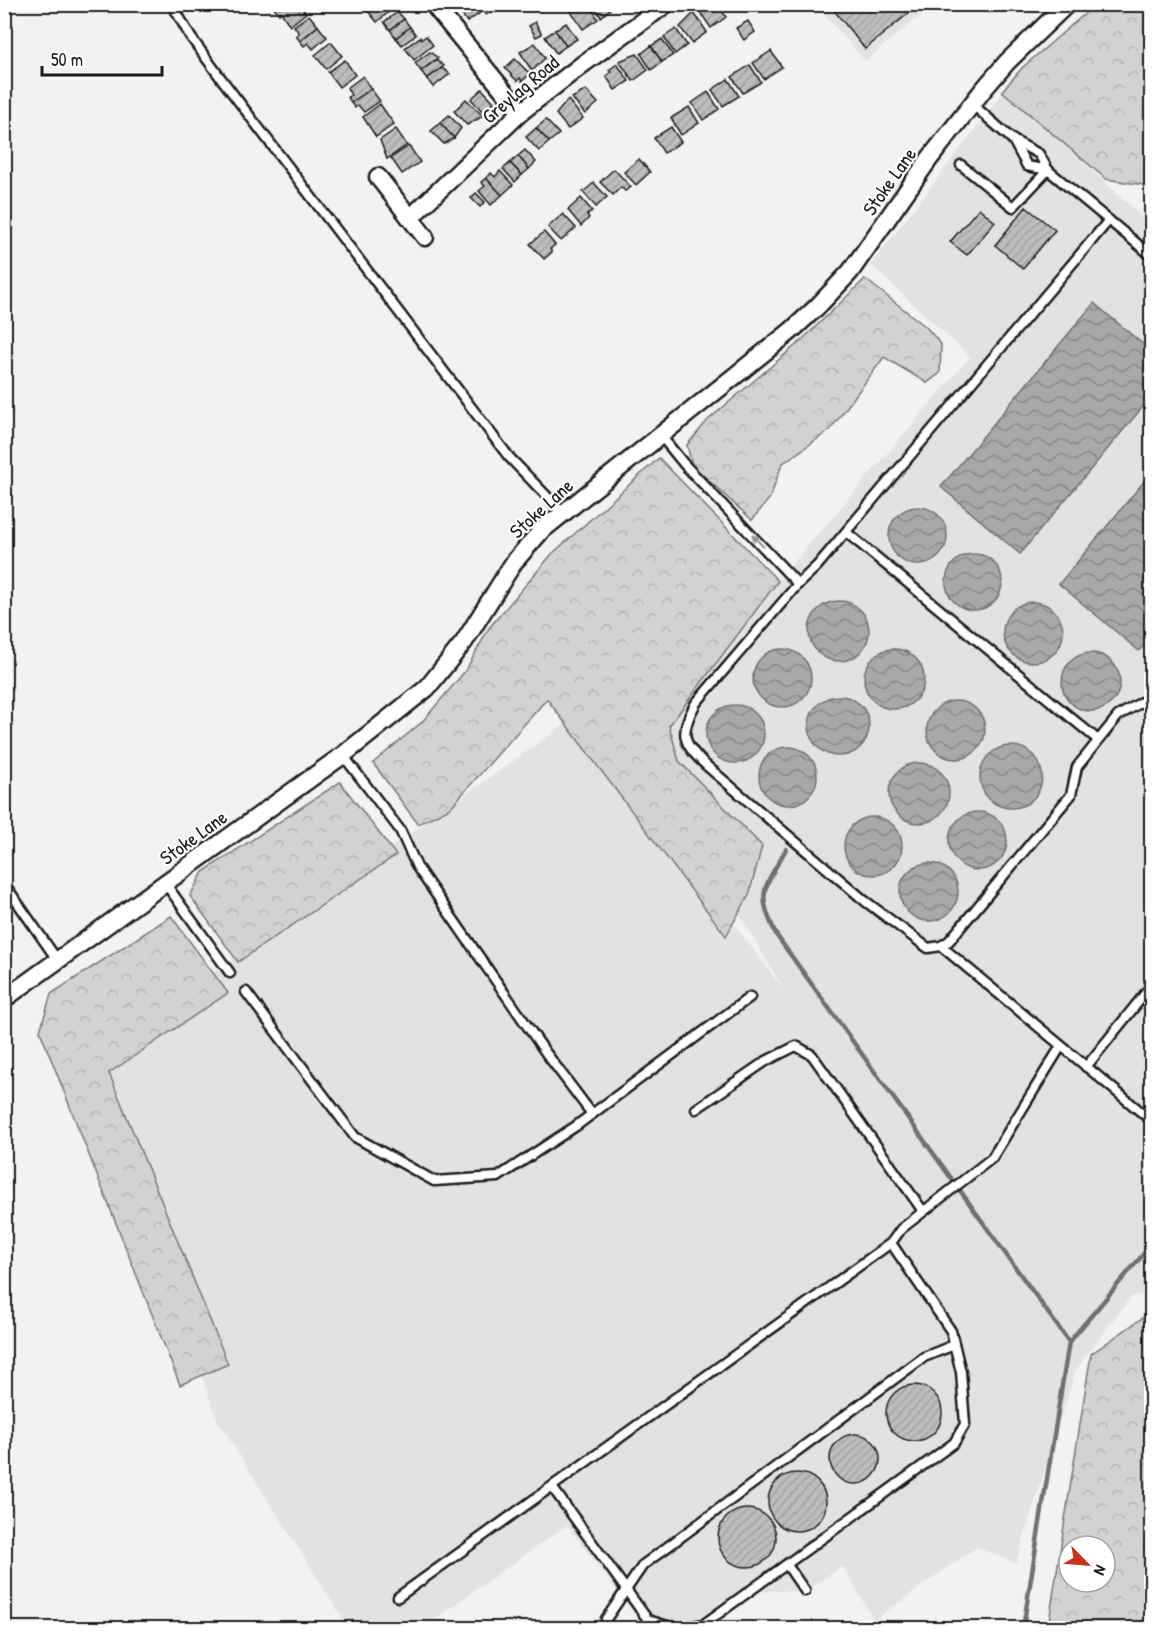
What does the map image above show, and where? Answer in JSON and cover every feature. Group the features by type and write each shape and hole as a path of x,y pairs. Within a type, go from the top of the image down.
{"street":[{"path":"433,4 521,112"},
{"name":"Greylag Road","path":"410,218 521,112 666,4"},
{"name":"Stoke Lane","path":"4,999 343,755 427,688 444,670 514,562 541,531 790,331 850,272 930,158 972,104 1007,62 1067,4"},
{"path":"378,177 425,237"}],"lane":[{"path":"172,4 190,36 509,458 564,513"},
{"path":"972,104 1012,140 1039,154 1048,170 1152,256"},
{"path":"1012,140 1027,166 1048,170"},
{"path":"961,165 1013,207 1048,170"},
{"path":"1109,220 817,566 798,584 696,703 686,720 684,735 689,749 873,907 928,948 941,946 949,941 1071,795 1077,767 1118,716 1152,696"},
{"path":"661,436 684,464 798,584"},
{"path":"846,531 1098,740"},
{"path":"343,755 400,830 417,867 546,1053 592,1114"},
{"path":"165,883 230,973"},
{"path":"10,892 58,961"},
{"path":"941,946 1152,1121"},
{"path":"1086,1067 1152,986"},
{"path":"246,992 355,1137 434,1181 498,1177 592,1114 750,997"},
{"path":"696,1109 766,1060 796,1046 812,1055 923,1211"},
{"path":"398,1597 891,1243 901,1229 992,1158 1061,1046"},
{"path":"680,1629 704,1624 787,1565 954,1443 965,1424 961,1372 951,1331 891,1243"},
{"path":"606,1619 643,1565 924,1358 954,1345"},
{"path":"552,1487 648,1620 674,1629"},
{"path":"787,1565 805,1592"}],"shaded area":[{"path":"816,5 933,5 865,61"},
{"path":"1003,93 1043,125 1151,225 1151,1294 1131,1297 1076,1369 1016,1563 977,1547 874,1620 843,1566 805,1591 758,1591 704,1628 645,1628 567,1525 422,1628 349,1628 218,1421 87,1062 577,716 784,990 646,755 778,581 970,357 871,265"}],"green space":[{"path":"1095,5 1151,5 1151,186 1106,179 1002,91 1023,67"},
{"path":"865,279 925,326 941,344 940,373 927,383 884,357 830,430 782,464 770,498 752,520 692,465 687,445 708,420 802,340"},
{"path":"659,458 778,581 669,726 679,761 762,846 749,895 726,936 547,699 450,808 418,824 373,763 422,722 466,670 489,628 552,554"},
{"path":"340,782 396,855 238,962 190,896 203,872"},
{"path":"171,916 228,993 109,1073 228,1364 180,1385 40,1031 51,994"},
{"path":"1151,1312 1151,1628 1048,1628 1057,1571 1057,1594 1117,1594 1117,1534 1063,1534 1091,1354"}],"water":[{"path":"1094,303 1151,351 1151,397 1020,554 941,487"},
{"path":"1151,473 1151,636 1139,651 1059,584"},
{"path":"912,507 924,507 939,515 947,530 947,542 939,557 924,565 912,565 897,557 889,542 889,530 897,515"},
{"path":"968,554 980,554 994,562 1002,576 1000,593 994,602 980,610 968,610 951,598 946,588 946,576 958,559"},
{"path":"839,601 856,606 864,614 869,631 864,648 856,656 839,661 822,656 814,648 809,631 814,614 822,606"},
{"path":"1027,602 1039,602 1050,607 1058,615 1063,632 1061,644 1050,657 1039,662 1027,662 1016,657 1008,649 1003,638 1003,626 1008,615 1016,607"},
{"path":"776,649 788,649 803,657 811,672 811,684 803,699 788,707 776,707 761,699 753,684 753,672 761,657"},
{"path":"888,649 900,649 911,654 919,662 924,679 922,691 911,704 900,709 888,709 877,704 869,696 864,685 864,673 869,662 877,654"},
{"path":"1085,653 1097,653 1112,661 1120,676 1120,688 1112,703 1097,711 1085,711 1070,703 1062,688 1062,676 1070,661"},
{"path":"839,696 860,705 869,726 860,747 839,756 818,747 809,726 818,705"},
{"path":"956,701 972,706 980,714 985,730 980,746 972,754 956,759 940,754 932,746 927,730 932,714 940,706"},
{"path":"729,705 741,705 756,713 764,728 764,740 756,755 741,763 729,763 714,755 706,740 706,728 714,713"},
{"path":"1005,746 1017,746 1033,755 1040,765 1042,777 1040,789 1033,799 1017,808 1005,808 994,803 985,794 980,783 980,771 985,760 994,751"},
{"path":"788,747 799,749 812,760 817,776 815,787 804,800 788,805 777,803 764,792 759,776 761,765 772,752"},
{"path":"913,763 925,763 936,768 944,776 949,793 947,805 936,818 925,823 913,823 902,818 894,810 889,799 889,787 894,776 902,768"},
{"path":"978,812 994,817 1002,825 1007,841 1002,857 994,865 978,870 962,865 954,857 949,841 954,825 962,817"},
{"path":"867,817 879,817 894,825 902,840 902,852 894,867 879,875 867,875 852,867 844,852 844,840 852,825"},
{"path":"923,863 935,863 945,867 954,876 958,898 950,913 935,921 923,921 913,917 904,908 900,898 900,886 904,876 913,867"}],"building":[{"path":"278,4 299,4 306,13 290,26 281,12 279,14 274,7"},
{"path":"375,4 387,4 391,10 377,22 368,11"},
{"path":"455,4 475,4 480,13 467,22"},
{"path":"479,4 494,4 497,8 486,15"},
{"path":"583,4 589,4 598,19 583,29 571,12"},
{"path":"593,4 607,4 610,9 601,17"},
{"path":"706,4 718,4 726,17 711,28 700,12"},
{"path":"829,4 920,4 865,49"},
{"path":"398,12 404,19 390,30 384,22"},
{"path":"694,13 707,32 692,43 680,27"},
{"path":"309,15 318,26 300,41 296,36 299,33 294,26"},
{"path":"404,19 410,27 396,38 390,30"},
{"path":"748,21 755,32 744,40 736,28"},
{"path":"535,22 542,34 536,37 529,26"},
{"path":"566,23 577,39 566,46 555,30"},
{"path":"318,26 327,37 313,49 308,43 304,46 300,41"},
{"path":"410,27 416,35 402,45 396,38"},
{"path":"676,29 687,45 675,54 664,37"},
{"path":"555,30 566,46 556,53 545,37"},
{"path":"426,36 433,45 414,60 405,48 420,37 422,39"},
{"path":"662,39 673,55 662,62 651,46"},
{"path":"331,42 342,56 326,69 315,55"},
{"path":"535,43 545,58 532,71 520,52"},
{"path":"651,46 662,62 651,70 641,54"},
{"path":"771,51 782,67 764,79 753,63"},
{"path":"430,52 438,58 421,71 415,63"},
{"path":"637,54 648,70 633,81 619,61"},
{"path":"515,59 530,74 522,81 520,78 517,81 505,68"},
{"path":"345,60 355,75 339,87 328,72"},
{"path":"436,60 444,66 427,79 421,71"},
{"path":"617,64 629,81 615,90 606,76 611,72 609,70"},
{"path":"750,65 761,82 743,93 732,77"},
{"path":"442,68 450,74 433,87 427,79"},
{"path":"363,76 371,89 351,103 348,97 351,95 347,88"},
{"path":"728,79 739,96 723,106 712,90"},
{"path":"371,89 380,101 364,112 358,105 355,108 351,103"},
{"path":"482,89 494,102 486,115 471,99"},
{"path":"586,90 598,103 585,114 572,98"},
{"path":"708,92 719,109 703,120 692,103"},
{"path":"466,99 483,116 467,125 454,111"},
{"path":"568,100 583,118 568,129 556,114"},
{"path":"380,104 394,124 376,137 363,117"},
{"path":"689,107 699,123 681,135 671,118"},
{"path":"449,115 461,128 454,138 440,123"},
{"path":"546,120 559,134 549,142 536,128"},
{"path":"440,123 454,138 444,144 431,131"},
{"path":"671,127 681,142 664,153 654,138"},
{"path":"536,128 549,142 539,151 526,137"},
{"path":"396,129 407,145 387,159 380,140"},
{"path":"409,146 420,162 402,174 391,158"},
{"path":"525,150 536,162 529,169 518,156"},
{"path":"518,156 529,169 522,175 510,163"},
{"path":"639,159 650,172 636,185 624,172"},
{"path":"510,163 522,175 515,182 503,169"},
{"path":"614,169 631,187 625,191 621,187 613,195 600,182"},
{"path":"500,171 513,185 502,195 486,178 491,173 495,177"},
{"path":"486,178 502,195 491,205 479,191 485,186 481,182"},
{"path":"594,183 607,197 596,207 583,192"},
{"path":"476,193 485,202 480,207 471,198"},
{"path":"581,198 592,211 581,226 568,210"},
{"path":"1026,207 1055,230 1023,269 995,245"},
{"path":"979,208 995,222 967,255 950,242"},
{"path":"563,214 576,228 561,241 548,227"},
{"path":"544,232 555,245 550,249 552,252 544,259 530,244"},
{"path":"908,1385 920,1385 930,1389 938,1397 942,1413 938,1429 930,1437 920,1441 908,1441 898,1437 890,1429 886,1419 886,1407 890,1397 898,1389"},
{"path":"855,1434 864,1436 875,1445 880,1459 878,1468 869,1479 855,1484 846,1482 835,1473 830,1459 832,1450 841,1439"},
{"path":"791,1473 803,1473 818,1481 826,1496 826,1508 818,1523 803,1531 791,1531 776,1523 768,1508 768,1496 776,1481"},
{"path":"741,1509 753,1509 768,1517 776,1532 776,1544 768,1559 753,1567 741,1567 726,1559 718,1544 718,1532 726,1517"}],"waterway":[{"path":"786,849 772,873 764,900 777,936 1069,1342"},
{"path":"1023,1628 1069,1342 1152,1244"}]}
